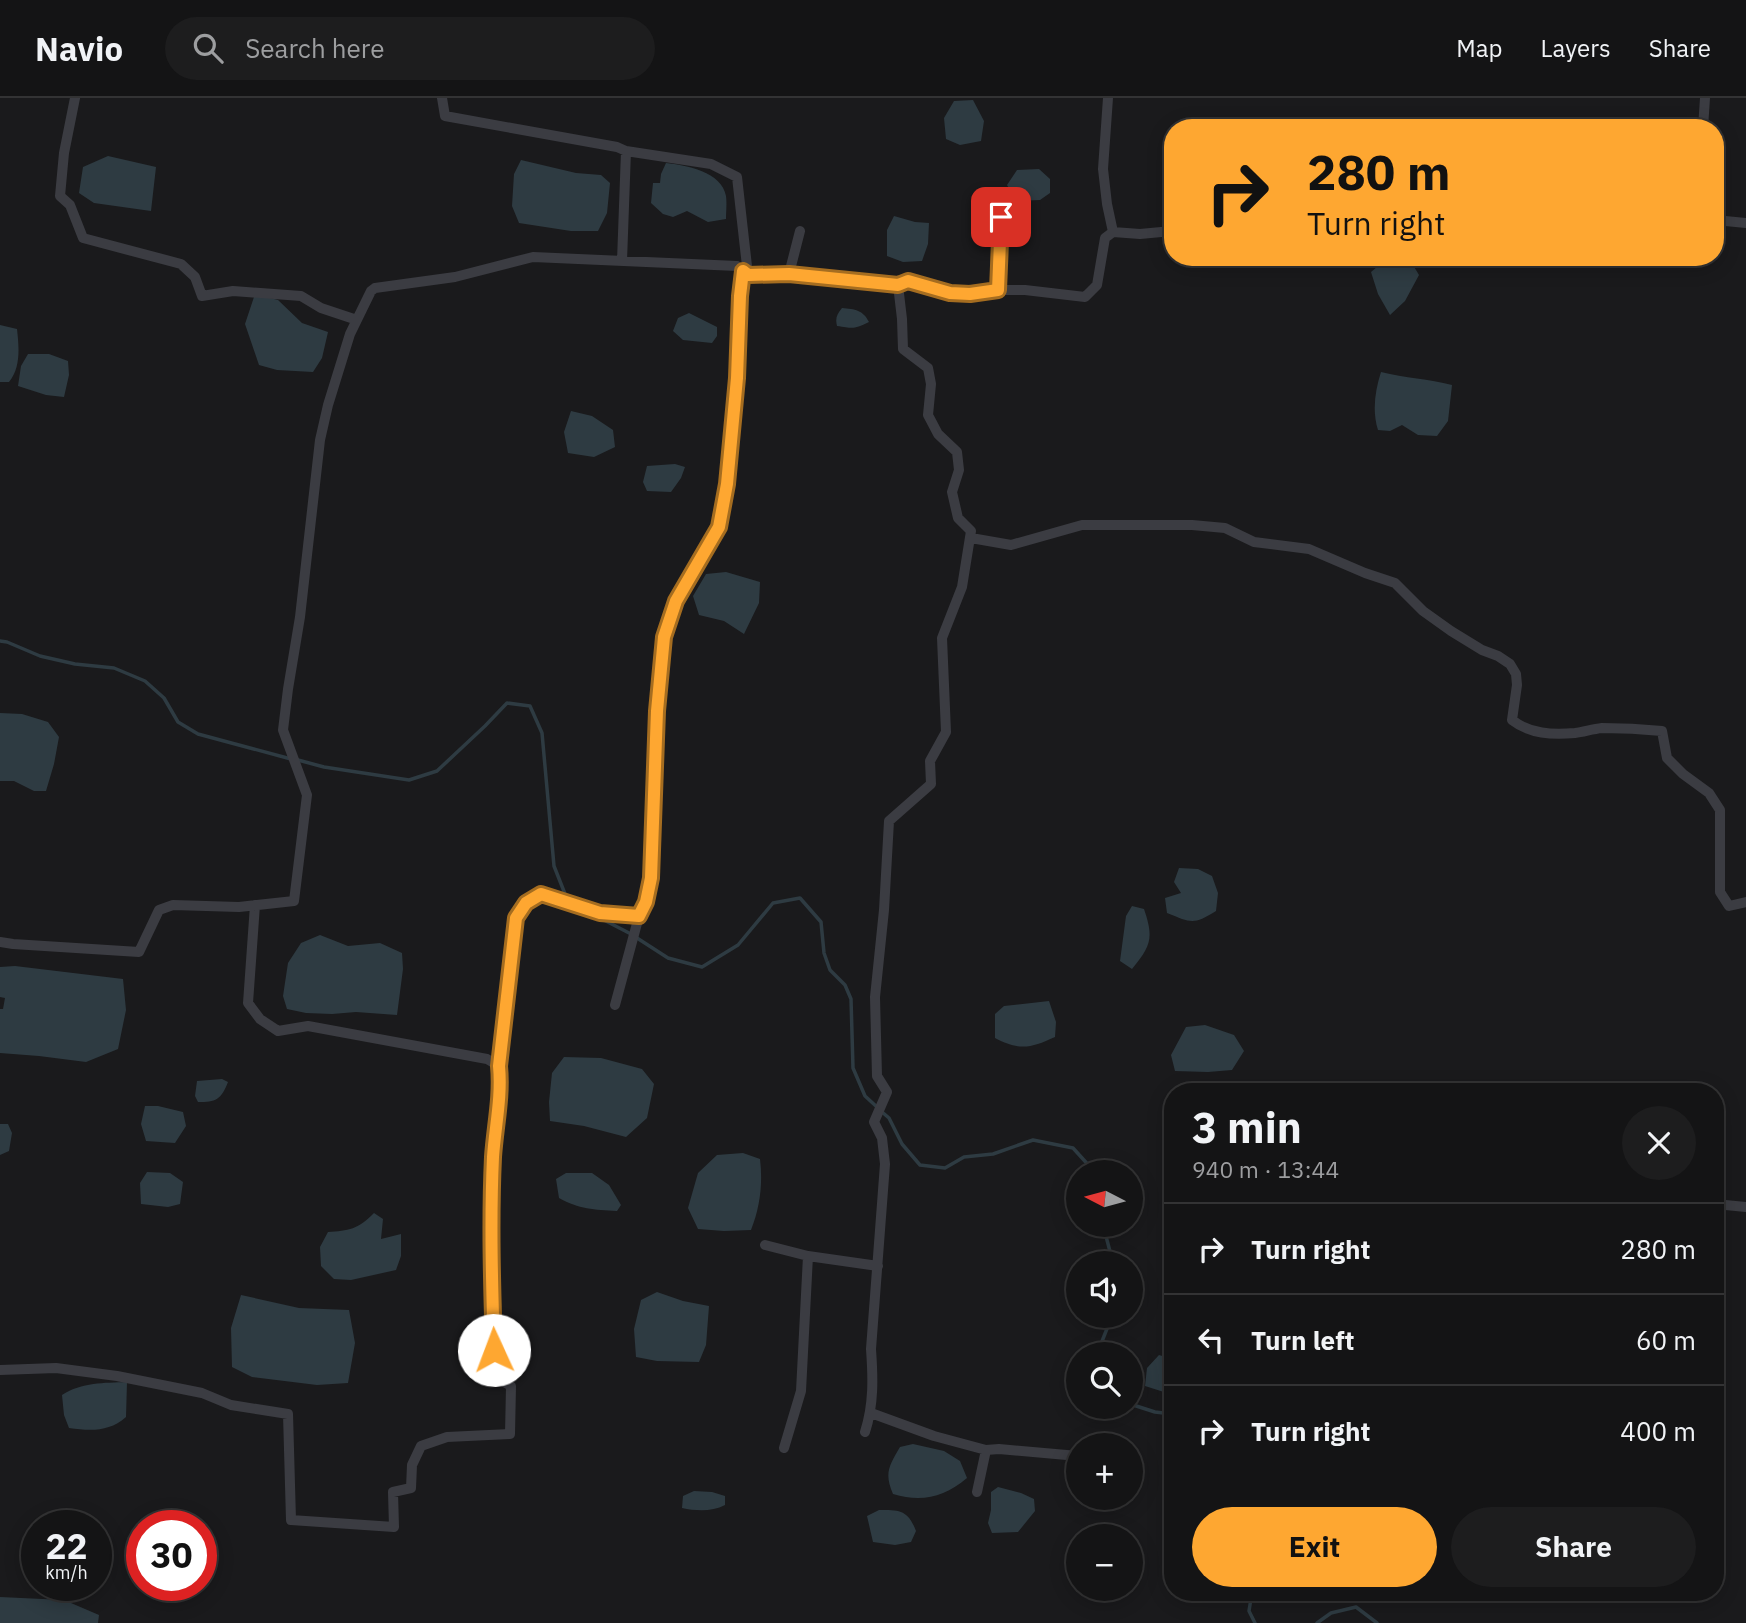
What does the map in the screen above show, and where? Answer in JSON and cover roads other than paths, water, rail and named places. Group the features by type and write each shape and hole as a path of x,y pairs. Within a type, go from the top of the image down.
{"street":[{"path":"75,98 64,153 60,196 70,205 83,238 181,264 195,277 202,296 233,291 302,296 321,307 357,320"},
{"path":"442,98 446,116 617,147 625,151 711,164 737,177 746,273 740,296 736,391 727,484 719,527 676,601 664,637 657,711 651,878 615,1005"},
{"path":"1108,98 1104,169 1113,232"},
{"path":"1704,119 1705,98"},
{"path":"622,261 625,151"},
{"path":"998,290 1001,217"},
{"path":"1724,221 1746,223"},
{"path":"789,274 800,231"},
{"path":"0,942 139,952 159,910 173,905 239,907 294,901 307,795 283,730 300,617 320,440 350,334 374,288 455,277 533,257 737,266 746,273 789,274 898,285 908,281 960,294 1025,290 1085,297 1097,285 1105,238 1113,232 1140,234 1164,232"},
{"path":"865,1432 871,1413 871,1349 885,1164 882,1139 874,1122 887,1092 877,1076 875,997 889,821 931,784 930,761 946,732 942,638 962,587 971,538 971,531 958,518 952,492 959,470 957,452 938,434 928,415 931,384 928,368 903,349 898,285"},
{"path":"971,538 1011,545 1082,525 1192,525 1225,528 1254,542 1309,550 1395,583 1423,611 1451,631 1510,664 1516,674 1517,685 1512,720 1523,728 1550,733 1574,733 1598,728 1662,731 1667,758 1709,793 1720,810 1720,892 1729,905 1746,902"},
{"path":"0,1370 56,1368 117,1376 202,1393 231,1405 288,1414 291,1520 394,1527 393,1492 411,1488 412,1465 421,1446 447,1437 510,1434 511,1386 495,1377 493,1158 499,1066 516,918 526,903 541,894 600,913 639,916"},
{"path":"255,905 248,1003 260,1019 278,1031 308,1026 321,1028 486,1059 499,1066"},
{"path":"1724,1205 1746,1207"},
{"path":"765,1245 808,1256 878,1266"},
{"path":"784,1448 801,1391 808,1256"},
{"path":"871,1413 934,1436 986,1450 1066,1455"},
{"path":"977,1492 986,1450"}],"waterway":[{"path":"0,641 40,656 75,664 114,668 145,681 164,698 178,722 198,734 291,759"},
{"path":"298,760 324,767 409,780 437,771 507,703 530,706 542,733 554,866 567,899"},
{"path":"637,938 668,958 702,967 738,945 773,903 800,898 821,922 824,953 830,970 845,985 851,999 853,1068 865,1096 877,1107"},
{"path":"600,918 631,934"},
{"path":"882,1112 889,1118 902,1144 920,1165 945,1168 964,1157 993,1154 1033,1140 1073,1148 1084,1160"},
{"path":"1106,1237 1110,1251"},
{"path":"1102,1342 1107,1328"},
{"path":"1143,1408 1164,1413"},
{"path":"1251,1601 1249,1611 1255,1623"},
{"path":"1317,1623 1331,1613 1356,1607 1377,1623"}]}
